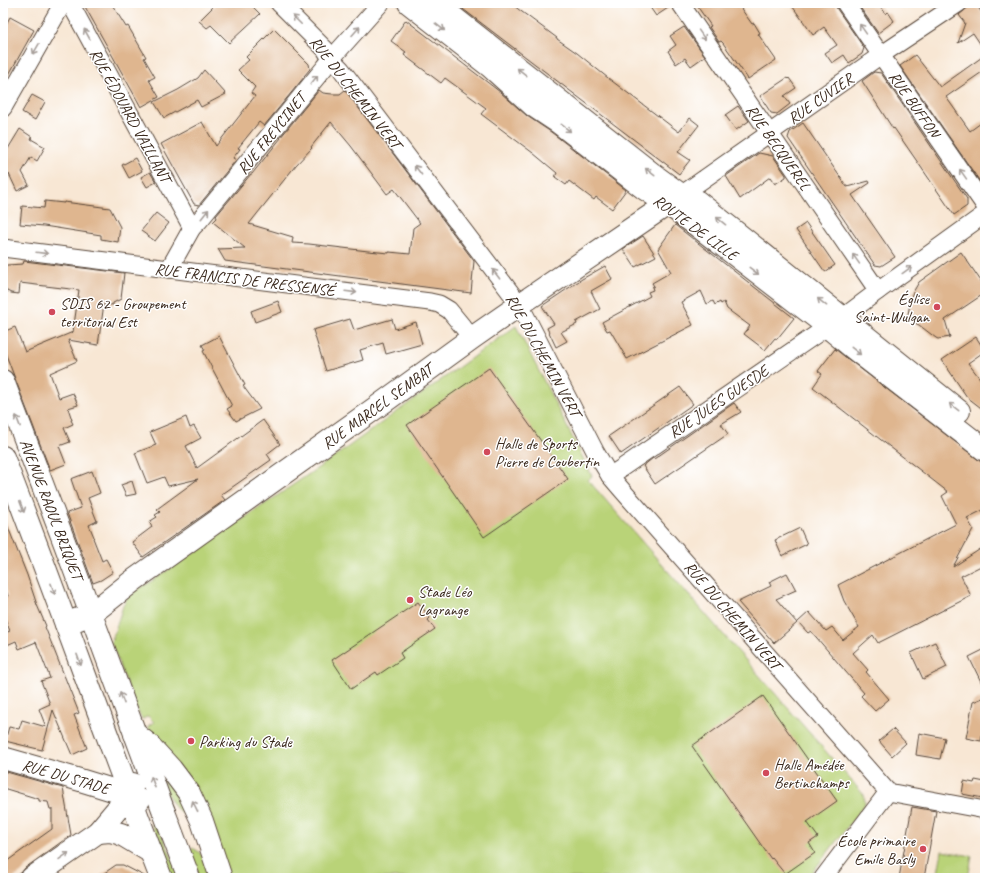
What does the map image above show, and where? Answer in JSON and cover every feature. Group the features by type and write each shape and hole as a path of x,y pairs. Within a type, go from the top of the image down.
{"main road":[{"name":"ROUTE DE LILLE","path":"409,3 491,67 534,106 558,122 645,189 674,200"},
{"name":"ROUTE DE LILLE","path":"435,3 577,115 674,200 817,318 835,323 985,431"},
{"name":"RUE MARCEL SEMBAT","path":"91,614 134,580 472,338 674,200"},
{"name":"ROUTE DE LILLE","path":"835,323 985,450"},
{"name":"AVENUE RAOUL BRIQUET","path":"3,381 66,544 164,812 190,878"},
{"name":"AVENUE RAOUL BRIQUET","path":"3,458 41,554 161,878"},
{"path":"66,624 91,614"},
{"path":"32,878 98,832 129,795 139,743 148,744 189,793 202,821 221,878"},
{"name":"RUE DU STADE","path":"3,758 129,795 164,812 185,825 200,837 214,856"},
{"path":"98,832 110,831 121,834 151,852"}],"street":[{"path":"3,108 63,3"},
{"name":"RUE ÉDOUARD VAILLANT","path":"70,3 192,228"},
{"name":"RUE DU CHEMIN VERT","path":"279,3 325,49 331,59 341,69 520,305 596,453 610,476 888,792"},
{"name":"RUE FREYCINET","path":"169,269 192,228 210,209 331,59 381,3"},
{"name":"RUE BECQUEREL","path":"680,3 878,291"},
{"name":"RUE BUFFON","path":"845,3 985,206"},
{"name":"RUE CUVIER","path":"674,200 881,55 960,3"},
{"name":"RUE JULES GUESDE","path":"610,476 835,323 985,214"},
{"name":"RUE FRANCIS DE PRESSENSÉ","path":"3,248 430,302 439,304 449,310 472,338"},
{"path":"823,878 888,792 985,810"}],"green space":[{"name":"Stade Léo Lagrange","path":"516,326 592,476 588,480 864,795 865,804 808,878 229,878 168,754 150,731 148,726 154,722 148,716 142,719 136,708 111,643 123,606 129,594 149,583 334,457"},
{"path":"162,772 178,789 190,819 176,808 167,794 159,774"},
{"path":"156,822 181,878 171,878 152,824"},
{"path":"192,848 203,856 213,878 199,878 190,851"},
{"path":"942,851 972,856 968,878 937,878"}],"building":[{"path":"83,3 111,3 126,27 128,26 146,57 144,58 155,77 149,80 159,97 141,107"},
{"path":"217,3 249,3 260,14 229,43 211,25 207,28 199,21"},
{"path":"455,3 510,3 679,132 690,118 699,125 678,152 690,160 679,174"},
{"path":"647,3 670,3 671,6 656,16"},
{"path":"695,3 737,3 752,24 754,23 760,33 758,34 776,60 748,79 723,43 721,41 719,42 709,27 711,26"},
{"path":"790,3 835,3 837,9 864,48 862,54 849,63 844,55 832,63 825,53 837,45 824,27 813,35"},
{"path":"857,3 878,3 886,14 888,12 894,21 878,33"},
{"path":"971,5 977,6 985,17 985,51 973,33 958,43 965,23 959,15"},
{"path":"10,17 34,30 3,85 3,30"},
{"path":"406,20 500,92 527,116 551,132 626,190 612,209 596,197 594,200 569,181 566,185 555,177 557,173 481,114 486,108 445,78 441,83 404,55 406,52 391,41"},
{"path":"684,27 705,56 691,66 685,58 676,64 668,51 676,45 670,36"},
{"path":"274,29 309,64 310,69 264,126 259,122 238,148 240,149 233,158 236,160 199,205 194,204 161,144 202,122 216,146 255,96 251,93 255,87 238,70 249,60 246,57"},
{"path":"915,55 940,87 985,55 985,70 946,97 970,131 985,120 985,185 981,183 900,66"},
{"path":"204,70 226,94 201,107 197,100 164,118 154,102 198,78"},
{"path":"874,72 881,73 967,199 967,206 954,215 894,128 893,129 862,81"},
{"path":"789,78 796,88 784,96 790,104 777,114 771,113 760,96"},
{"path":"319,90 323,93 340,94 345,90 474,261 471,293 225,261 218,249 245,248 213,222 217,218 216,216","holes":["331,122 387,194 394,189 420,223 413,228 410,254 292,243 293,237 249,224 296,165 312,148 311,147"]},
{"path":"32,95 45,102 35,120 22,112"},
{"path":"738,106 749,121 736,130 725,115"},
{"path":"803,123 847,187 869,181 870,183 852,195 895,257 881,266 875,265 788,138 790,132"},
{"path":"20,129 32,137 31,139 45,147 37,161 31,157 22,172 29,185 17,191 9,174 3,185 3,157"},
{"path":"759,153 773,156 786,177 775,184 770,177 740,199 726,176"},
{"path":"135,158 142,171 129,178 122,165"},
{"path":"150,172 156,182 147,187 141,177"},
{"path":"45,201 110,208 120,227 118,242 101,239 101,235 44,226 20,224 22,206 44,208"},
{"path":"156,213 169,223 155,241 141,231"},
{"path":"806,223 835,265 825,272 796,230"},
{"path":"675,225 794,318 777,339 775,338 765,350 744,334 750,326 727,309 724,302 721,304 720,302 715,305 713,301 707,304 701,291 681,302 693,325 627,359 610,330 607,331 602,322 650,296 648,292 653,290 652,287 654,286 652,283 671,272 658,249"},
{"path":"643,236 656,256 635,267 623,249"},
{"name":"Église Saint-Wulgan","path":"961,252 985,287 985,293 945,320 950,337 938,339 919,325 907,319 912,294 919,282"},
{"path":"24,261 124,273 121,299 113,303 113,305 104,304 98,345 68,340 77,361 50,373 59,398 73,393 78,405 68,408 73,424 64,428 70,442 59,446 66,464 50,470 3,347 3,332 15,327 25,352 73,332 79,290 20,283 19,294 11,293 5,290 3,288 3,268 7,265 23,264"},
{"path":"605,266 612,279 591,291 600,309 576,322 577,324 561,332 567,341 556,347 547,328 554,324 542,306 582,279"},
{"path":"278,301 282,312 255,322 251,311"},
{"path":"350,319 354,330 392,319 395,329 416,322 422,344 386,354 383,343 360,350 363,360 326,371 313,330"},
{"path":"219,336 245,385 243,386 260,409 236,421 227,409 232,406 203,351 205,350 202,345"},
{"path":"976,337 985,351 968,363 985,385 985,411 967,397 942,360"},
{"path":"835,349 985,465 985,509 967,518 973,529 953,567 985,546 985,564 961,576 971,596 878,643 873,635 853,653 868,670 866,672 889,699 875,711 861,696 864,693 811,631 808,633 798,622 809,612 826,631 832,627 843,640 859,627 844,601 838,585 956,524 942,496 948,492 813,387 822,374 818,371"},
{"name":"Halle de Sports Pierre de Coubertin","path":"489,368 568,479 484,537 407,425"},
{"path":"680,387 693,404 621,454 609,436"},
{"path":"734,403 741,412 721,424 728,434 655,484 643,466"},
{"path":"186,417 190,428 194,426 201,438 186,446 197,468 263,420 280,444 267,454 271,460 221,495 225,500 143,557 132,542 152,527 149,522 157,517 155,515 160,512 157,509 198,479 168,486 164,477 147,483 135,453 156,445 150,432"},
{"path":"92,471 100,493 88,498 97,521 89,525 102,561 106,559 113,572 101,580 93,583 67,513 81,508 71,479"},
{"path":"132,481 136,494 126,496 121,485"},
{"path":"3,517 27,575 46,626 45,627 79,713 74,715 87,748 72,755 53,710 42,750 5,741 9,727 19,729 22,720 46,727 39,709 50,704 41,681 50,678 36,642 19,649 16,641 7,645 3,634 10,631 3,613 3,598 8,596 3,581"},
{"path":"800,528 807,544 782,556 775,540"},
{"path":"787,573 796,590 776,599 797,623 774,643 738,602 771,586 769,582"},
{"path":"418,602 430,618 428,620 435,629 400,653 403,658 378,675 376,672 351,689 332,660"},
{"path":"935,642 947,667 923,679 911,653"},
{"path":"985,649 985,690 969,657"},
{"path":"763,696 837,801 807,822 818,837 809,843 815,853 785,874 772,858 771,859 692,746"},
{"path":"985,697 985,729 983,729 981,741 966,738 973,702"},
{"path":"893,729 906,743 892,756 879,741"},
{"path":"919,733 945,738 940,759 916,755"},
{"path":"3,771 63,788 71,835 13,878 3,878 3,864 52,829 52,809 50,809 48,802 39,801 39,799 3,788"},
{"path":"975,780 985,782 983,798 962,794 964,781 974,783"},
{"path":"912,807 936,811 924,878 899,878"},
{"path":"116,865 123,865 148,878 97,878"}],"place":[{"name":"Église Saint-Wulgan","path":"937,307"},
{"name":"SDIS 62 - Groupement territorial Est","path":"52,312"},
{"name":"Halle de Sports Pierre de Coubertin","path":"487,452"},
{"name":"Stade Léo Lagrange","path":"410,600"},
{"name":"Parking du Stade","path":"191,741"},
{"name":"Halle Amédée Bertinchamps","path":"766,773"},
{"name":"École primaire Emile Basly","path":"923,849"}]}
